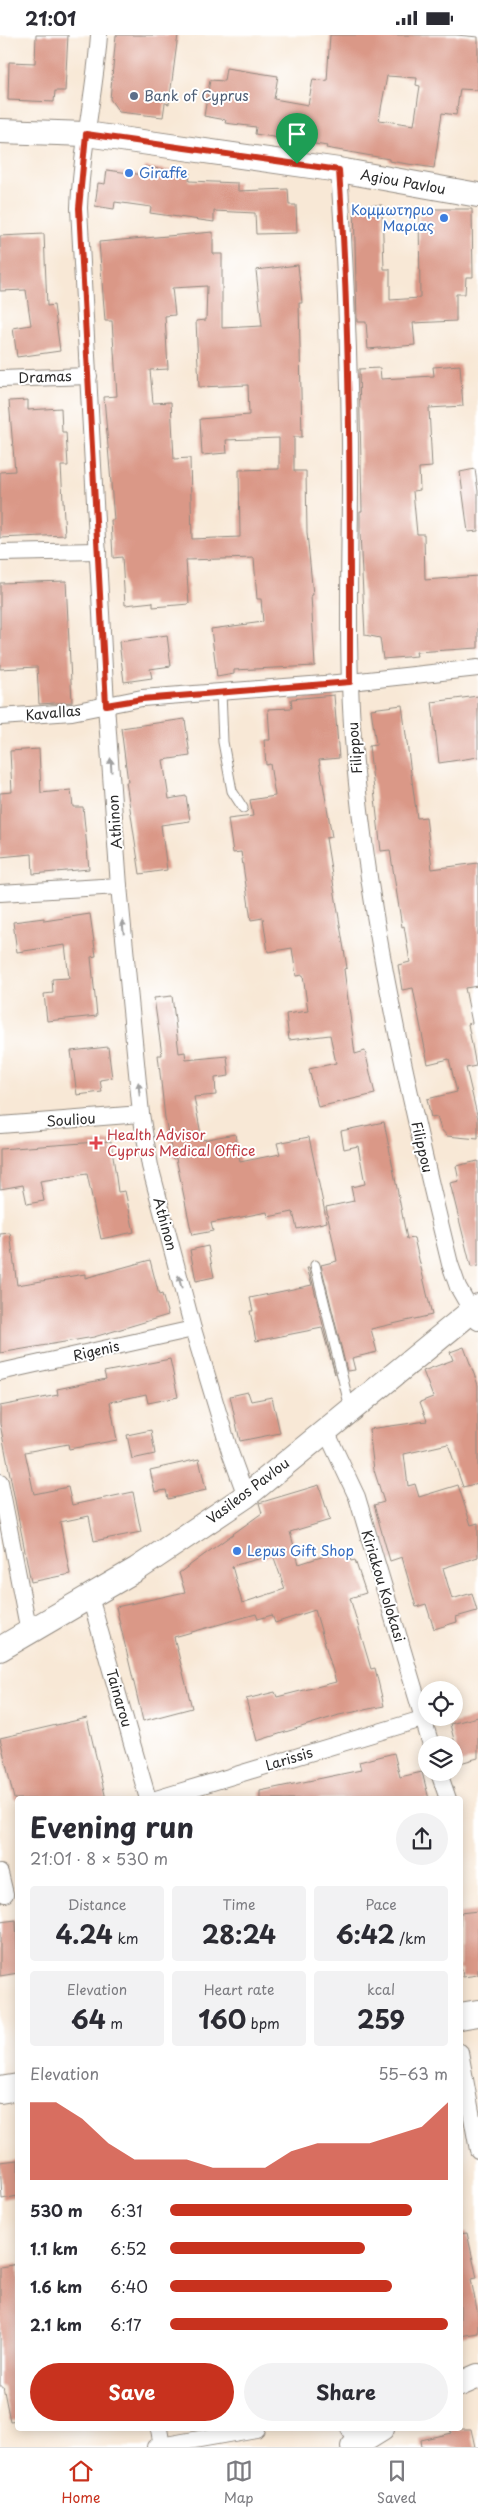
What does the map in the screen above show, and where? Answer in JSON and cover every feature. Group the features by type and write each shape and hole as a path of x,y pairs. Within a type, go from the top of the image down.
{"main road":[{"path":"463,2016 478,2013"},
{"path":"0,2090 15,2088"}],"street":[{"name":"Athinon","path":"99,35 93,97 86,134 79,208 106,705 119,886 141,1114 150,1165 193,1329 230,1452 246,1496"},
{"name":"Agiou Pavlou","path":"0,131 86,134 339,170 478,195"},
{"name":"Filippou","path":"339,170 346,269 350,442 350,682 362,825 380,948 415,1119 450,1264 458,1287 476,1313"},
{"name":"Dramas","path":"0,379 89,375"},
{"path":"0,553 98,551"},
{"name":"Kavallas","path":"0,717 72,712 136,699 350,682 478,668"},
{"path":"0,893 119,886"},
{"name":"Souliou","path":"0,1125 141,1114"},
{"name":"Vasileos Pavlou","path":"0,1649 137,1569 246,1496 476,1313"},
{"name":"Rigenis","path":"0,1372 193,1329"},
{"name":"Kiriakou Kolokasi","path":"326,1431 357,1497 418,1705"},
{"path":"0,1482 29,1632"},
{"name":"Tainarou","path":"90,1597 147,1796"},
{"name":"Larissis","path":"166,1796 418,1720"},
{"path":"442,1781 447,1796"},
{"path":"0,1873 8,1894"},
{"path":"463,2068 478,2150"},
{"path":"463,2383 478,2376"},
{"path":"159,2431 158,2446 244,2431"}],"lane":[{"path":"221,692 223,741 232,791 243,808"},
{"path":"315,1265 351,1411"}],"building":[{"path":"36,35 68,35 65,91 55,91 54,102 8,100 9,62 35,63"},
{"path":"116,35 178,35 169,104 165,103 163,117 119,112 110,99"},
{"path":"330,35 456,35 478,37 478,90 460,89 456,115 442,113 434,168 326,148 327,146 255,134 256,127 225,123 226,120 204,116 210,80 224,81 226,68 278,76 274,99 308,105 313,79 327,81","holes":["387,76 417,78 416,85 420,86 414,125 379,120"]},
{"path":"145,167 190,173 189,181 238,183 238,191 288,189 289,205 296,205 297,233 256,234 255,213 214,211 214,222 150,213 151,207 115,202 114,209 95,206 98,183 105,184 107,170 144,175"},
{"path":"354,205 382,205 384,269 390,269 390,300 420,298 419,209 472,209 473,277 466,277 465,294 456,294 456,321 413,323 415,345 368,349 366,322 357,322"},
{"path":"213,232 213,254 222,254 222,328 262,326 256,270 298,265 302,303 299,303 302,437 294,437 294,471 306,471 307,533 313,595 311,595 315,666 234,670 234,674 217,677 211,629 263,622 261,599 257,599 254,558 186,560 189,604 153,607 153,602 125,605 122,557 113,558 111,520 114,520 104,397 117,396 112,321 105,321 99,242","holes":["207,286 206,320 196,321 199,387 248,385 249,415 200,419 202,455 227,453 226,440 279,438 279,469 239,470 240,537 192,539 190,458 174,459 171,402 153,403 150,370 168,369 165,316 175,315 172,288"]},
{"path":"44,234 47,306 54,305 60,351 17,357 13,328 31,325 26,290 0,291 0,236"},
{"path":"460,365 463,406 429,408 432,467 419,468 420,490 413,491 417,534 424,534 425,580 478,576 478,648 416,652 417,656 383,659 380,638 365,635 360,533 360,511 362,511 359,369 380,368 381,379 434,376 433,367"},
{"path":"28,400 28,410 61,408 62,432 66,432 68,466 61,466 65,535 0,538 0,472 15,471 9,401"},
{"path":"475,469 478,491 478,531 468,532 460,472"},
{"path":"66,581 72,702 39,704 37,667 0,669 0,583"},
{"path":"167,635 171,666 150,669 152,678 124,682 119,642"},
{"path":"334,695 339,758 319,760 332,837 326,838 347,968 344,969 355,1054 365,1051 375,1094 318,1107 309,1069 336,1063 330,1035 289,1040 286,1014 308,1011 303,975 296,976 292,948 268,952 263,918 251,920 241,852 233,853 228,819 253,816 250,800 275,796 270,764 266,765 264,740 270,740 268,709 292,708 291,699"},
{"path":"478,696 478,757 439,763 432,702"},
{"path":"402,705 417,818 426,817 432,869 478,863 478,986 465,988 472,1023 468,1024 476,1066 466,1068 478,1119 478,1139 447,1136 441,1129 437,1117 431,1118 427,1099 457,1092 449,1059 428,1064 413,988 402,990 398,965 410,962 404,926 402,927 390,850 381,851 369,746 376,745 371,709"},
{"path":"185,719 190,756 163,760 169,799 186,796 190,821 161,825 167,870 140,874 126,782 128,782 121,728"},
{"path":"39,749 41,793 71,790 73,807 83,807 89,869 33,874 32,854 0,857 0,793 12,792 10,751"},
{"path":"90,914 96,956 91,957 97,1016 47,1021 44,994 53,993 52,979 69,978 65,945 17,952 13,922 44,918 44,921"},
{"path":"172,996 179,1053 185,1052 186,1060 227,1056 229,1076 215,1078 216,1095 194,1097 202,1140 235,1134 240,1162 280,1154 277,1143 309,1137 327,1222 297,1229 293,1212 268,1217 267,1212 211,1223 213,1231 192,1235 176,1158 173,1159 165,1118 158,1055 162,1055 154,998"},
{"path":"108,1047 112,1078 100,1080 102,1092 77,1095 71,1051"},
{"path":"384,1122 407,1239 414,1238 432,1315 371,1329 377,1352 352,1358 355,1370 347,1371 321,1265 337,1261 326,1207 354,1201 351,1187 365,1184 358,1146 344,1149 341,1131"},
{"path":"111,1141 118,1192 125,1191 134,1232 101,1239 87,1174 40,1181 44,1201 27,1204 23,1185 0,1189 0,1149"},
{"path":"478,1161 478,1266 471,1267 450,1183 459,1181 456,1166"},
{"path":"10,1233 17,1285 85,1274 85,1278 150,1260 159,1295 162,1294 168,1315 94,1337 0,1353 0,1234"},
{"path":"208,1246 214,1277 196,1281 190,1250"},
{"path":"307,1268 309,1268 335,1374 322,1328 256,1341 250,1311 253,1311 250,1298 312,1285"},
{"path":"464,1347 478,1385 478,1483 463,1487 448,1444 404,1454 408,1486 415,1484 419,1497 458,1485 471,1525 478,1523 478,1557 443,1568 452,1599 472,1593 477,1611 456,1617 457,1622 434,1629 426,1604 416,1607 402,1557 390,1561 374,1505 384,1502 374,1470 369,1429 427,1421 420,1402 433,1397 423,1371 453,1360 450,1352"},
{"path":"170,1359 178,1397 148,1403 146,1394 110,1402 117,1440 69,1449 68,1444 25,1452 34,1494 68,1487 72,1505 133,1492 141,1532 94,1541 89,1516 60,1522 70,1574 31,1582 0,1424 0,1406 58,1395 57,1389 106,1379 104,1372"},
{"path":"248,1392 251,1401 272,1397 280,1433 240,1441 230,1396"},
{"path":"151,1430 155,1454 132,1459 127,1435"},
{"path":"199,1459 206,1490 168,1499 166,1490 155,1492 150,1470"},
{"path":"319,1485 330,1520 290,1532 299,1564 346,1549 351,1561 355,1560 366,1593 350,1598 371,1669 375,1668 384,1706 339,1715 257,1741 246,1699 275,1692 277,1697 336,1682 315,1610 275,1623 272,1615 258,1619 256,1614 174,1637 192,1708 143,1721 116,1607 185,1592 179,1573 262,1513 259,1503","holes":["273,1555 285,1589 242,1603 232,1566"]},
{"path":"478,1717 478,1758 463,1762 463,1736 453,1736 451,1726 463,1726 463,1721"},
{"path":"87,1718 105,1796 15,1796 14,1799 0,1738"},
{"path":"394,1753 400,1777 418,1773 418,1781 424,1781 428,1796 260,1796 260,1791 361,1770 359,1762"},
{"path":"478,1911 478,1975 463,1977 463,1913"},
{"path":"15,1920 15,1974 0,1976 0,1922"},
{"path":"15,2160 15,2197 2,2199 0,2162"},
{"path":"467,2233 477,2278 471,2279 478,2315 478,2333 463,2336 463,2234"},
{"path":"15,2264 15,2420 10,2421 3,2386 0,2386 0,2267"},
{"path":"471,2429 475,2447 421,2447 420,2440 451,2433 450,2431"}],"place":[{"name":"Bank of Cyprus","path":"134,96"},
{"name":"Giraffe","path":"129,173"},
{"name":"Κομμωτηριο Μαριας","path":"444,218"},
{"name":"Health Advisor Cyprus Medical Office","path":"96,1143"},
{"name":"Lepus Gift Shop","path":"237,1551"}],"route":[{"path":"86,134 297,164 339,170 346,269 350,442 350,682 130,700 106,705 79,208 80,179 86,134"}]}
